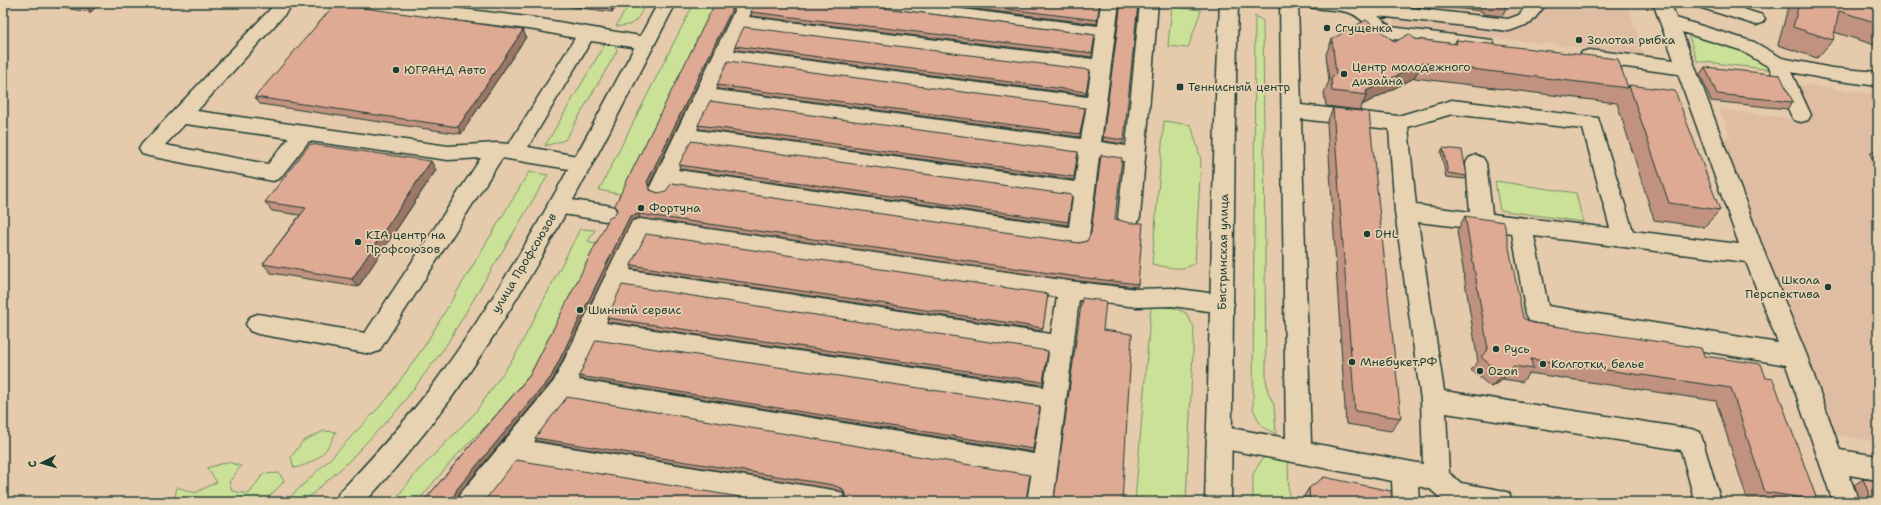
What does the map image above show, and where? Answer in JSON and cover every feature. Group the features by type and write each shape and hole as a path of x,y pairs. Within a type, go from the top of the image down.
{"main road":[{"path":"286,3 150,149 273,173 305,132"},
{"path":"367,3 535,24 586,34 646,42"},
{"name":"улица Профсоюзов","path":"348,502 400,444 456,373 513,284 558,206 668,3"},
{"path":"747,3 662,182 1078,237 1092,148 1110,3"},
{"path":"868,3 1106,33"},
{"path":"1129,216 1148,3"},
{"name":"Быстринская улица","path":"1218,502 1223,304 1225,121 1229,3"},
{"path":"1289,3 1299,451"},
{"path":"1316,3 1364,7 1406,8 1508,25 1525,19 1538,3"},
{"path":"1705,3 1758,11 1747,46"},
{"path":"1364,7 1386,32 1504,46"},
{"path":"1666,12 1747,46 1777,63 1832,74 1878,79"},
{"path":"1666,12 1685,68 1754,254 1795,356 1846,502"},
{"path":"738,22 1102,67"},
{"path":"258,324 371,344 586,34"},
{"path":"1575,55 1685,68"},
{"path":"722,56 1097,105"},
{"path":"1777,63 1800,115"},
{"path":"703,95 1135,155"},
{"path":"1291,110 1398,123 1452,107 1591,123 1624,238"},
{"path":"180,116 305,132 448,153 505,152 581,163"},
{"path":"1398,123 1406,212 1433,400 1436,478"},
{"path":"684,135 1085,191"},
{"path":"1476,163 1482,221"},
{"path":"558,206 606,213"},
{"path":"1406,212 1754,254"},
{"path":"1521,226 1538,314 1795,356"},
{"path":"470,502 563,388 640,227 1069,290 1137,298 1172,297 1223,304"},
{"path":"616,277 1061,345"},
{"path":"1040,502 1069,290"},
{"path":"590,331 1054,399"},
{"path":"563,388 1045,468"},
{"path":"1433,400 1691,440 1708,502"},
{"path":"1220,437 1436,478 1455,494 1500,502"},
{"path":"513,450 833,502"},
{"path":"1831,460 1878,468"},
{"path":"1404,472 1406,502"}],"shaded area":[{"name":"Золотая рыбка","path":"1390,3 1627,3 1644,55 1394,26"},
{"name":"Школа Перспектива","path":"1794,84 1878,94 1878,442 1835,435 1722,138 1731,137 1719,109 1810,121"}],"green space":[{"path":"630,3 646,3 635,21 628,25 616,26"},
{"path":"694,3 718,3 624,195 599,190"},
{"path":"1172,7 1201,10 1188,48 1168,46"},
{"path":"1255,16 1263,21 1266,379 1268,392 1274,405 1276,434 1262,427 1253,409"},
{"path":"1688,33 1753,52 1773,70 1697,61"},
{"path":"605,44 615,45 617,51 565,140 545,146"},
{"path":"1164,121 1191,125 1201,160 1195,263 1190,266 1180,268 1152,264"},
{"path":"529,172 548,175 445,347 399,408 345,465 303,502 285,502 331,458 387,399 425,345"},
{"path":"1495,181 1576,193 1583,222 1500,210"},
{"path":"580,229 595,230 588,241 599,245 532,379 456,456 417,502 393,502 416,473 474,414 515,356"},
{"path":"1151,305 1175,308 1186,313 1194,327 1186,502 1135,502"},
{"path":"324,431 336,432 325,451 315,460 294,468 291,457 303,441"},
{"path":"1277,456 1288,458 1289,502 1253,502 1253,474 1263,458"},
{"path":"228,462 241,466 229,482 232,491 249,494 263,474 279,473 284,481 264,502 174,502 177,487 195,493 217,482 207,468"}],"building":[{"path":"49,3 93,3 88,8"},
{"path":"570,3 614,3 611,8"},
{"path":"715,3 735,3 647,182 650,190 658,193 666,191 672,183 1079,243 1087,241 1091,233 1101,155 1122,158 1115,219 1130,223 1143,223 1138,284 1070,276 639,214 630,216 551,377 457,489 453,498 454,500 485,500 516,460 758,500 847,499 843,489 833,485 535,438 567,397 1030,475 1026,500 1054,500 1082,298 1106,301 1103,330 1132,334 1122,502 423,502 530,375 609,218 614,216 617,210 615,205"},
{"path":"754,3 860,3 868,6 1095,35 1092,53 751,12"},
{"path":"958,3 1100,3 1097,20"},
{"path":"1121,3 1138,3 1124,140 1103,137"},
{"path":"1507,3 1507,6 1488,4"},
{"path":"1799,3 1873,3 1878,5 1878,23 1839,11 1833,40 1793,27"},
{"name":"ЮГРАНД Авто","path":"335,4 523,30 458,127 255,97"},
{"path":"1366,20 1395,42 1409,34 1415,39 1457,44 1456,40 1618,59 1628,88 1422,63 1366,91 1367,95 1332,91 1331,77 1336,74 1332,39"},
{"path":"744,27 1090,70 1086,92 735,46"},
{"path":"728,61 1085,108 1080,134 717,85"},
{"path":"1705,67 1780,75 1793,102 1717,94"},
{"path":"1629,85 1675,91 1720,210 1669,203"},
{"path":"710,101 1078,152 1074,177 698,125"},
{"path":"1333,108 1369,112 1401,418 1355,411"},
{"path":"691,141 1072,195 1068,222 679,165"},
{"name":"KIA центр на Профсоюзов","path":"310,144 431,161 352,279 263,264 306,208 265,202"},
{"path":"1443,148 1462,150 1467,176 1448,173"},
{"path":"1465,216 1504,222 1523,318 1533,323 1701,348 1704,356 1761,364 1766,378 1773,379 1817,500 1765,492 1731,388 1531,359 1533,369 1514,366 1502,375 1481,357 1488,349"},
{"path":"646,234 1048,294 1043,328 631,265"},
{"path":"622,285 1048,351 1043,382 607,318"},
{"path":"596,340 1040,406 1033,449 579,376"},
{"path":"1324,477 1391,491 1392,502 1310,502 1309,488"},
{"path":"1863,479 1878,481 1878,502 1869,502 1867,498 1870,496"}],"place":[{"name":"Сгущенка","path":"1327,28"},
{"name":"Золотая рыбка","path":"1579,40"},
{"name":"ЮГРАНД Авто","path":"396,70"},
{"name":"Центр молодежного дизайна","path":"1344,74"},
{"name":"Теннисный центр","path":"1180,87"},
{"name":"Фортуна","path":"641,208"},
{"name":"DHL","path":"1367,234"},
{"name":"KIA центр на Профсоюзов","path":"358,242"},
{"name":"Школа Перспектива","path":"1828,287"},
{"name":"Шинный сервис","path":"580,310"},
{"name":"Русь","path":"1496,349"},
{"name":"Мнебукет.РФ","path":"1352,362"},
{"name":"Колготки, белье","path":"1543,364"},
{"name":"Ozon","path":"1480,371"}]}
